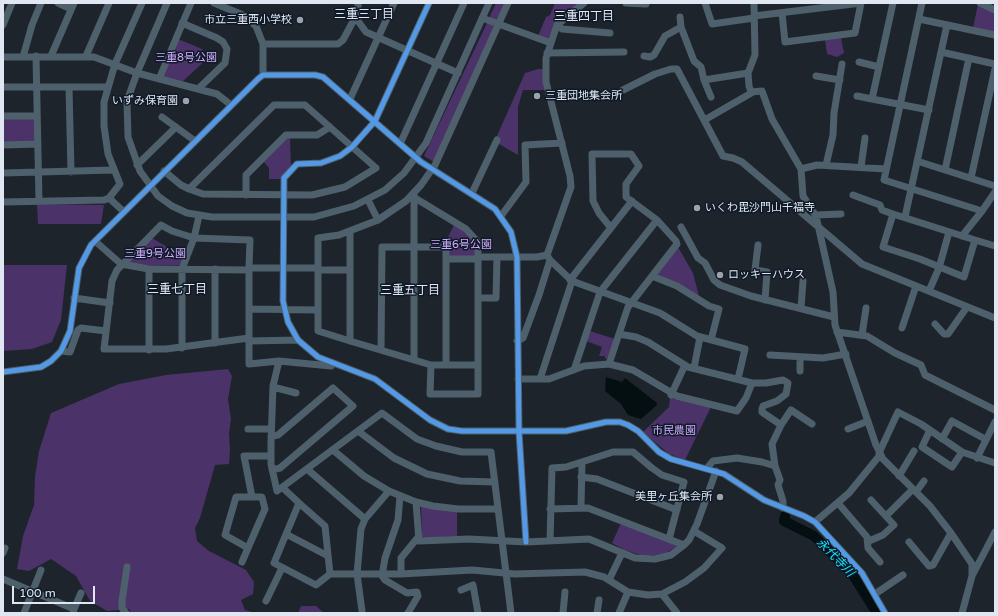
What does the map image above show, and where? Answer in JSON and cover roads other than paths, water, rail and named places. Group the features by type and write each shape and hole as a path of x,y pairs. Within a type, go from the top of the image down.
{"street":[{"path":"3,25 12,3"},
{"path":"22,57 32,25 42,3"},
{"path":"51,56 72,6 58,3"},
{"path":"86,56 109,3"},
{"path":"3,202 104,200 109,198 120,184 105,143 103,109 115,64 142,3"},
{"path":"167,3 137,73 127,101 128,137 138,165 158,196 172,206 199,216 284,217 324,215 344,210 368,200 394,182 417,158 426,143 489,3"},
{"path":"159,79 191,3"},
{"path":"214,3 251,20 258,29 263,44 263,75"},
{"path":"358,3 358,21 363,30 458,73"},
{"path":"350,99 394,3"},
{"path":"429,3 375,121 352,147 329,160 312,164 297,164 284,178 285,310 291,328 298,340 318,357 375,379 443,428 462,431 566,431 606,422 620,422 638,431 667,457 677,461 707,468 730,477 764,500 815,522 862,573 885,613"},
{"path":"400,144 464,3"},
{"path":"478,365 431,364 318,331 318,238 350,232 378,220 414,196 433,169 508,3"},
{"path":"517,341 523,338 539,295 548,257 571,190 570,176 546,82 545,68 547,53 557,25 584,3"},
{"path":"626,3 646,4"},
{"path":"704,3 712,24 782,13 861,3 855,33 785,42 782,13"},
{"path":"753,92 751,92 749,86 748,73 755,55 754,3"},
{"path":"872,98 893,3"},
{"path":"922,3 884,180 982,211"},
{"path":"985,4 995,10"},
{"path":"263,44 338,44 343,40 357,14"},
{"path":"680,17 681,27 694,61 701,67 704,80 711,97"},
{"path":"482,18 551,42"},
{"path":"919,19 995,35"},
{"path":"182,23 217,38 223,42 228,49 225,63 198,89"},
{"path":"557,25 562,29 610,33"},
{"path":"905,217 947,25"},
{"path":"644,56 650,57 654,55 665,36 681,27"},
{"path":"547,53 624,52"},
{"path":"941,52 995,64"},
{"path":"36,56 39,201"},
{"path":"3,57 86,56 99,58 137,73 219,95 231,105"},
{"path":"945,170 969,58"},
{"path":"859,62 879,66"},
{"path":"826,165 833,135 834,113 842,64"},
{"path":"624,90 655,74 673,68 678,70 724,156 742,162 862,264 995,318"},
{"path":"971,178 995,69"},
{"path":"704,80 748,73"},
{"path":"3,372 41,366 51,361 61,351 69,335 79,268 94,241 231,105 263,75 319,75 327,79 417,158 492,206 501,216 513,237 517,257 519,432 526,542"},
{"path":"816,76 840,80"},
{"path":"3,87 108,86"},
{"path":"69,87 71,172"},
{"path":"708,118 753,92 762,91 772,119 801,169 804,196 815,215 819,227 833,292 834,317 837,332 846,354 879,454 930,506 951,533 972,564 972,576"},
{"path":"857,96 929,110"},
{"path":"164,171 172,179 189,189 208,194 312,195 333,191 356,182 376,168 305,106 274,105 189,189"},
{"path":"3,116 38,116"},
{"path":"162,117 195,140"},
{"path":"138,165 176,127"},
{"path":"246,195 246,175 286,135 317,135 330,127"},
{"path":"861,168 865,138"},
{"path":"472,193 497,140"},
{"path":"501,216 526,182 525,145 562,143"},
{"path":"3,145 38,144"},
{"path":"609,364 630,303 677,244 657,220 626,197 626,184 639,166 631,154 592,154 593,201 599,213 611,228"},
{"path":"918,161 995,186"},
{"path":"801,169 817,165 826,165 886,169"},
{"path":"3,173 114,170"},
{"path":"853,195 880,205 882,210 893,214 995,246"},
{"path":"414,196 414,359"},
{"path":"414,196 471,232 478,241 478,394 430,394 431,364"},
{"path":"962,236 994,196"},
{"path":"109,198 123,211"},
{"path":"368,200 378,220"},
{"path":"540,379 571,280 632,201"},
{"path":"815,215 841,214"},
{"path":"893,214 883,247 920,259 964,277 975,240"},
{"path":"182,348 182,269 194,238 199,216"},
{"path":"574,370 600,292 657,220"},
{"path":"298,340 249,339 182,348 104,350 112,281 121,264 161,225 176,233 194,238 250,240 249,269 249,309 249,339 249,364 279,361 342,367"},
{"path":"681,226 698,258 705,263 717,283 765,300 834,317"},
{"path":"350,232 350,341"},
{"path":"929,291 939,268 949,232"},
{"path":"94,241 121,264 149,269 284,268 350,270"},
{"path":"758,245 755,270 768,272 765,300"},
{"path":"381,350 382,247 446,247 446,365"},
{"path":"478,298 496,298 497,257"},
{"path":"446,259 548,257 571,280 664,315 700,337 745,349 738,379"},
{"path":"149,269 149,350"},
{"path":"215,269 215,343"},
{"path":"652,276 677,286 709,306 719,309 711,340"},
{"path":"801,308 803,281"},
{"path":"902,328 916,286"},
{"path":"74,298 110,303"},
{"path":"935,324 944,334 948,334 967,307"},
{"path":"862,335 866,308"},
{"path":"249,309 318,310"},
{"path":"61,351 70,352 78,330 81,328 106,331"},
{"path":"837,332 867,336 895,353 921,364 925,375 995,410"},
{"path":"619,334 636,337 648,342 685,365 694,368 752,383 766,383 783,380 788,383 786,394 777,401 763,406 762,412 781,425"},
{"path":"694,368 700,337"},
{"path":"770,355 823,358 846,354"},
{"path":"800,357 800,371"},
{"path":"279,361 273,387 271,429 272,470 277,492 382,413 404,431 432,445 462,452 491,452 510,613"},
{"path":"518,379 549,378 584,366 609,364 636,372 671,395 737,411 746,398 752,383"},
{"path":"671,395 685,365"},
{"path":"273,387 296,393"},
{"path":"271,437 278,435 333,388 352,406 280,468 272,470"},
{"path":"783,508 783,501 778,485 780,480 775,466 772,444 781,425 791,410 812,424"},
{"path":"815,522 849,493 879,454 898,412 930,430 962,452 995,463"},
{"path":"848,429 868,421"},
{"path":"942,439 952,421 985,439"},
{"path":"977,458 985,439 995,422"},
{"path":"248,429 271,429"},
{"path":"930,430 922,447 952,467 962,452"},
{"path":"358,431 394,458 427,474 460,481 495,482"},
{"path":"333,450 364,476 388,491 416,502 458,509 498,509"},
{"path":"899,476 914,451"},
{"path":"550,541 552,468 566,467 613,452 633,452 662,475 684,482 669,539"},
{"path":"252,497 244,456 271,456"},
{"path":"707,468 713,460 737,458 762,462 775,466"},
{"path":"581,508 582,462"},
{"path":"307,469 365,519"},
{"path":"416,502 419,541 469,538 526,542 589,539 639,559 655,559 671,555 684,545 694,532 716,471"},
{"path":"581,477 597,479 677,510"},
{"path":"886,516 924,481"},
{"path":"283,488 325,526 330,574"},
{"path":"362,611 357,574 360,536 365,519 388,491"},
{"path":"400,496 398,520 385,558 382,574 385,580 407,593 417,592 418,594 408,613"},
{"path":"242,562 265,510 262,498 236,497 225,535 248,548"},
{"path":"869,541 883,535 894,525 871,500"},
{"path":"299,503 274,563 316,585 330,574 401,574 472,570 506,573 585,572 599,575 610,580 628,592 648,595 662,594 701,572 722,548 694,532"},
{"path":"838,503 869,541 868,548 880,562"},
{"path":"550,509 581,508 594,510 684,545"},
{"path":"962,613 972,576 995,532"},
{"path":"909,542 929,566 933,565 951,533"},
{"path":"286,534 328,556"},
{"path":"401,574 401,558 418,536"},
{"path":"610,580 622,553"},
{"path":"126,613 122,608 122,601 127,567"},
{"path":"266,601 282,568"},
{"path":"24,613 41,570"},
{"path":"875,594 903,576"},
{"path":"3,579 33,591 74,611 81,592"},
{"path":"461,590 473,585 478,613"},
{"path":"563,613 565,592"},
{"path":"619,613 628,592"},
{"path":"662,594 677,613"},
{"path":"597,613 599,600"}],"waterway":[{"name":"永代寺川","path":"785,516 784,521 814,536 851,572 877,613"}],"place":[{"name":"市立三重西小学校","path":"300,20"},
{"name":"三重団地集会所","path":"537,96"},
{"name":"いずみ保育園","path":"186,101"},
{"name":"いくわ毘沙門山千福寺","path":"697,208"},
{"name":"ロッキーハウス","path":"720,275"},
{"name":"美里ヶ丘集会所","path":"720,497"}],"district":[{"name":"三重三丁目","path":"364,15"},
{"name":"三重四丁目","path":"584,17"},
{"name":"三重七丁目","path":"177,290"},
{"name":"三重五丁目","path":"410,291"}],"park label":[{"name":"三重8号公園","path":"186,58"},
{"name":"三重6号公園","path":"461,245"},
{"name":"三重9号公園","path":"155,254"},
{"name":"市民農園","path":"674,431"}]}
